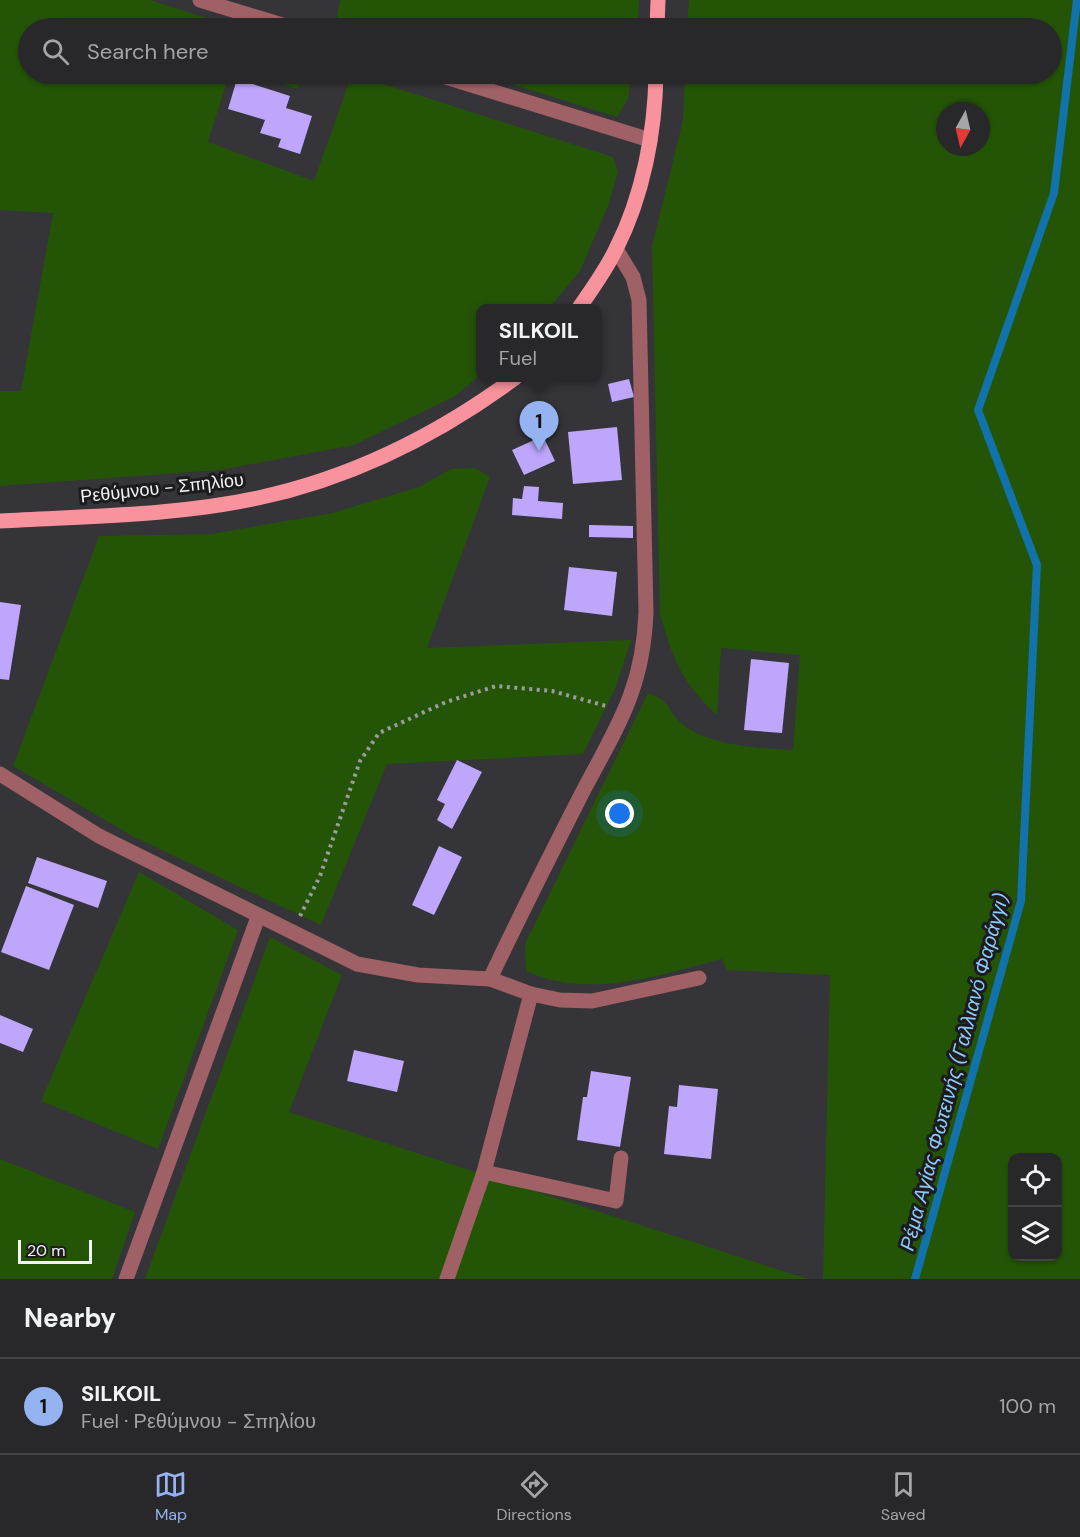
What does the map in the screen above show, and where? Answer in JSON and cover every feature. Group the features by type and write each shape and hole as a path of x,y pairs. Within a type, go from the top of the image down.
{"main road":[{"path":"657,18 658,0"},
{"path":"582,304 616,249 637,196 650,140 655,84"},
{"name":"Ρεθύμνου - Σπηλίου","path":"0,521 176,510 258,498 332,476 413,442 444,427 509,382"}],"street":[{"path":"200,0 259,18"},
{"path":"468,84 650,140"},
{"path":"490,979 575,807 626,711 639,670 645,637 644,455 639,300 633,277 616,249"},
{"path":"0,776 99,836 258,917 357,964 418,975 490,979 531,994 560,1000 592,1001 699,978"},
{"path":"126,1279 258,917"},
{"path":"447,1279 484,1172 531,994"},
{"path":"484,1172 616,1201 621,1158"}],"path":[{"path":"291,932 321,876 360,761 379,733 446,702 496,686 552,691 626,711"}],"green space":[{"path":"0,0 150,0 206,18 18,18 18,84 226,84 208,142 314,181 348,84 383,84 613,157 618,171 608,206 580,271 552,304 476,304 476,378 455,396 354,445 220,470 0,486 0,391 21,391 53,213 0,210"},
{"path":"340,0 639,0 638,18 337,18"},
{"path":"689,0 1080,0 1080,1279 823,1279 830,975 727,970 722,959 674,972 624,982 599,984 574,984 526,971 525,944 648,693 665,702 681,723 704,736 750,747 793,750 800,655 721,648 717,715 695,692 680,669 660,614 652,246 683,120 685,84 1062,84 1062,18 688,18"},
{"path":"282,84 300,84 298,89"},
{"path":"511,84 630,84 628,99 617,117"},
{"path":"475,468 490,477 427,648 631,640 615,689 583,754 387,764 321,925 134,837 13,766 99,536 211,534 332,513 419,487 451,469"},
{"path":"139,872 238,930 158,1149 41,1101"},
{"path":"270,937 342,975 289,1112 808,1279 145,1279"},
{"path":"0,1159 135,1212 112,1279 0,1279"}],"building":[{"path":"236,84 253,84 290,96 286,108 312,116 300,154 278,147 281,139 260,133 265,120 228,109"},
{"path":"629,379 634,397 612,402 608,384"},
{"path":"617,427 622,480 573,484 568,432"},
{"path":"543,436 555,461 524,475 512,450"},
{"path":"524,486 539,487 538,501 563,503 562,519 512,515 513,498 522,499"},
{"path":"589,525 633,526 633,538 589,537"},
{"path":"569,567 617,572 612,616 564,610"},
{"path":"0,602 21,605 9,680 0,679"},
{"path":"751,659 789,663 782,733 744,730"},
{"path":"457,760 482,772 452,829 437,820 445,804 437,800"},
{"path":"439,846 462,857 434,915 412,905"},
{"path":"37,857 107,881 98,908 28,883"},
{"path":"26,886 74,905 49,970 1,952"},
{"path":"0,1015 33,1029 23,1052 0,1043"},
{"path":"354,1050 404,1061 397,1092 347,1081"},
{"path":"591,1071 631,1077 620,1147 577,1140 583,1097 587,1097"},
{"path":"679,1085 718,1089 711,1159 664,1154 669,1106 677,1107"}],"waterway":[{"name":"Ρέμα Αγίας Φωτεινής (Γαλλιανό Φαράγγι)","path":"915,1279 1021,901 1037,565 978,410 1054,193 1077,0"}],"place":[{"name":"SILKOIL","path":"539,451"}]}
